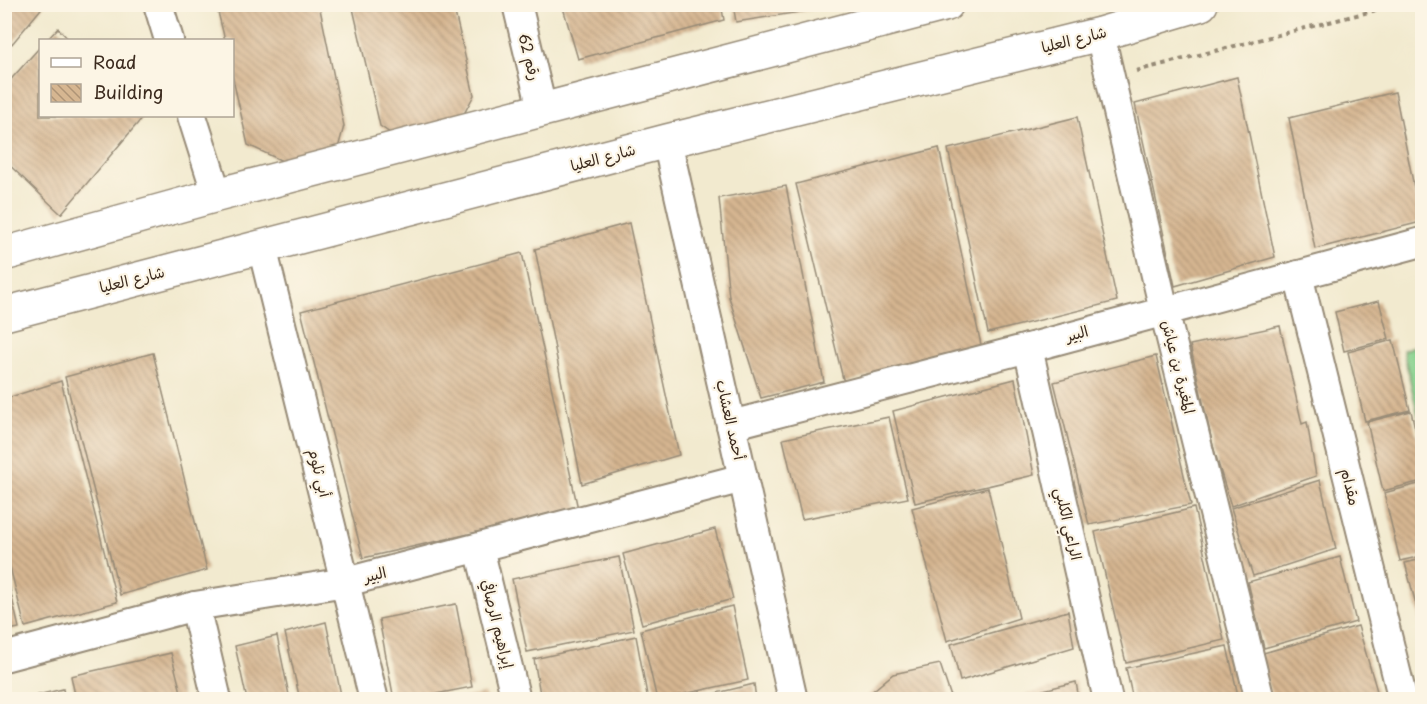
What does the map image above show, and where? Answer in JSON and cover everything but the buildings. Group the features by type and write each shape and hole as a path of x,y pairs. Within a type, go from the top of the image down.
{"main road":[{"path":"6,254 217,195 947,4"},
{"name":"شارع العليا","path":"9,312 667,141 1100,34 1201,4"}],"street":[{"path":"158,4 169,39"},
{"name":"رقم 62","path":"517,4 542,109"},
{"name":"المغيرة بن عياش","path":"1100,34 1164,310 1260,699"},
{"path":"192,117 217,195"},
{"name":"أحمد العشاب","path":"667,141 793,699"},
{"name":"البير","path":"731,425 1029,348 1422,242"},
{"name":"أبي ثلوم","path":"262,247 374,699"},
{"name":"مقدام","path":"1298,275 1403,699"},
{"name":"الراعي الكلبي","path":"1029,348 1108,699"},
{"name":"البير","path":"4,657 195,606 346,582 743,478"},
{"name":"إبراهيم الرصافي","path":"479,548 516,699"},
{"path":"195,606 217,699"}],"path":[{"path":"1110,77 1400,4"}],"green space":[{"path":"1422,344 1422,432 1403,350"}]}
